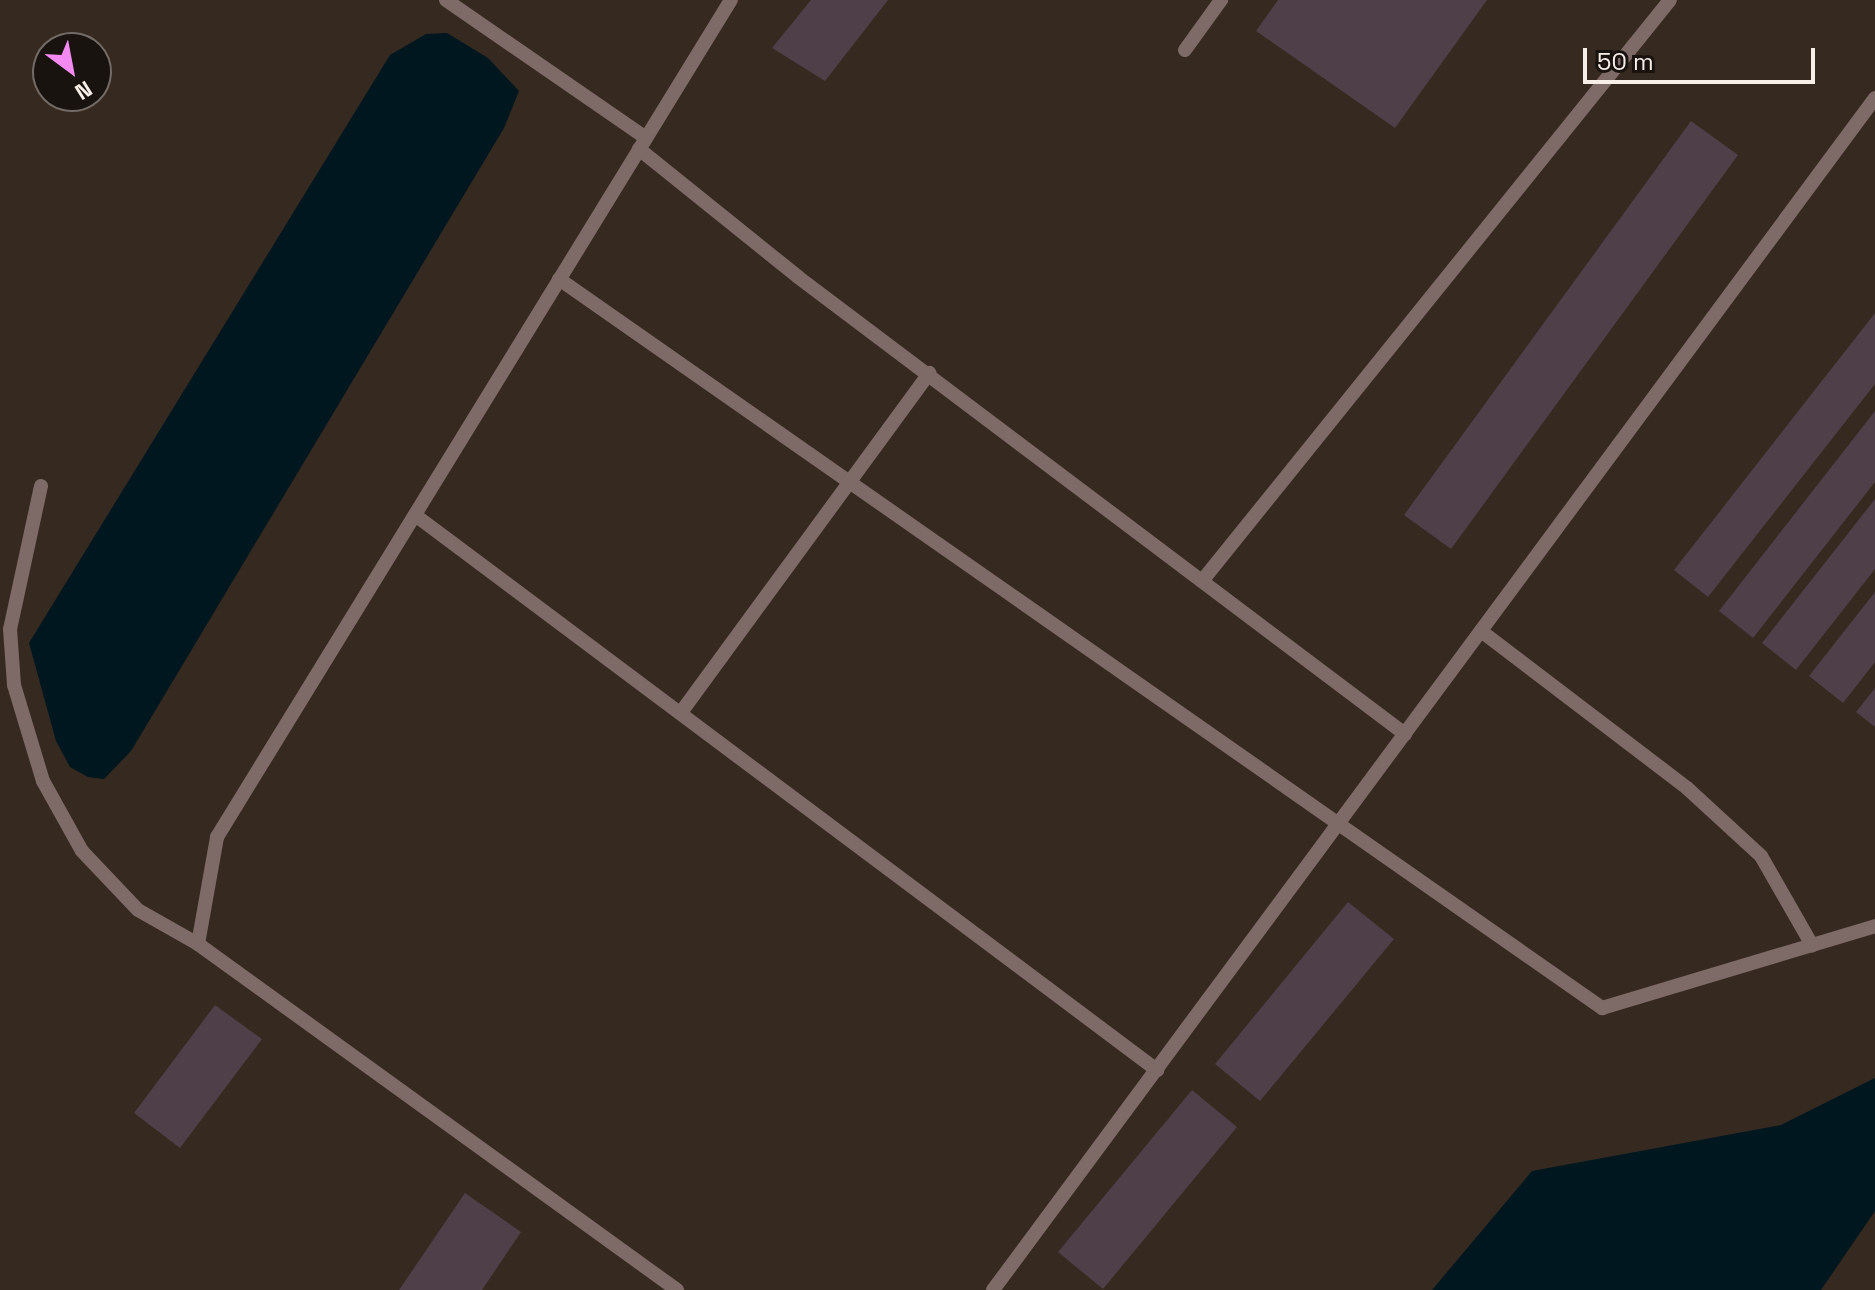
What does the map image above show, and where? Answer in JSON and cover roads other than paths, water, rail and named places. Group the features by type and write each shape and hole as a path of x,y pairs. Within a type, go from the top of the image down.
{"lane":[{"path":"446,0 643,144 929,373 1405,734"},
{"path":"198,944 217,837 731,0"},
{"path":"1185,50 1221,0"},
{"path":"1202,581 1670,0"},
{"path":"993,1290 1875,98"},
{"path":"559,279 1602,1008 1875,926"},
{"path":"682,711 929,373"},
{"path":"41,486 10,629 25,732 82,851 138,910 198,944 677,1290"},
{"path":"415,515 682,711 1157,1070"},
{"path":"1481,631 1687,788 1761,856 1812,945"}],"water":[{"path":"447,33 488,58 519,91 504,128 131,751 104,779 88,777 70,767 56,741 29,643 390,55 426,34"},
{"path":"1875,1078 1875,1211 1821,1290 1432,1290 1532,1171 1781,1125"}]}
